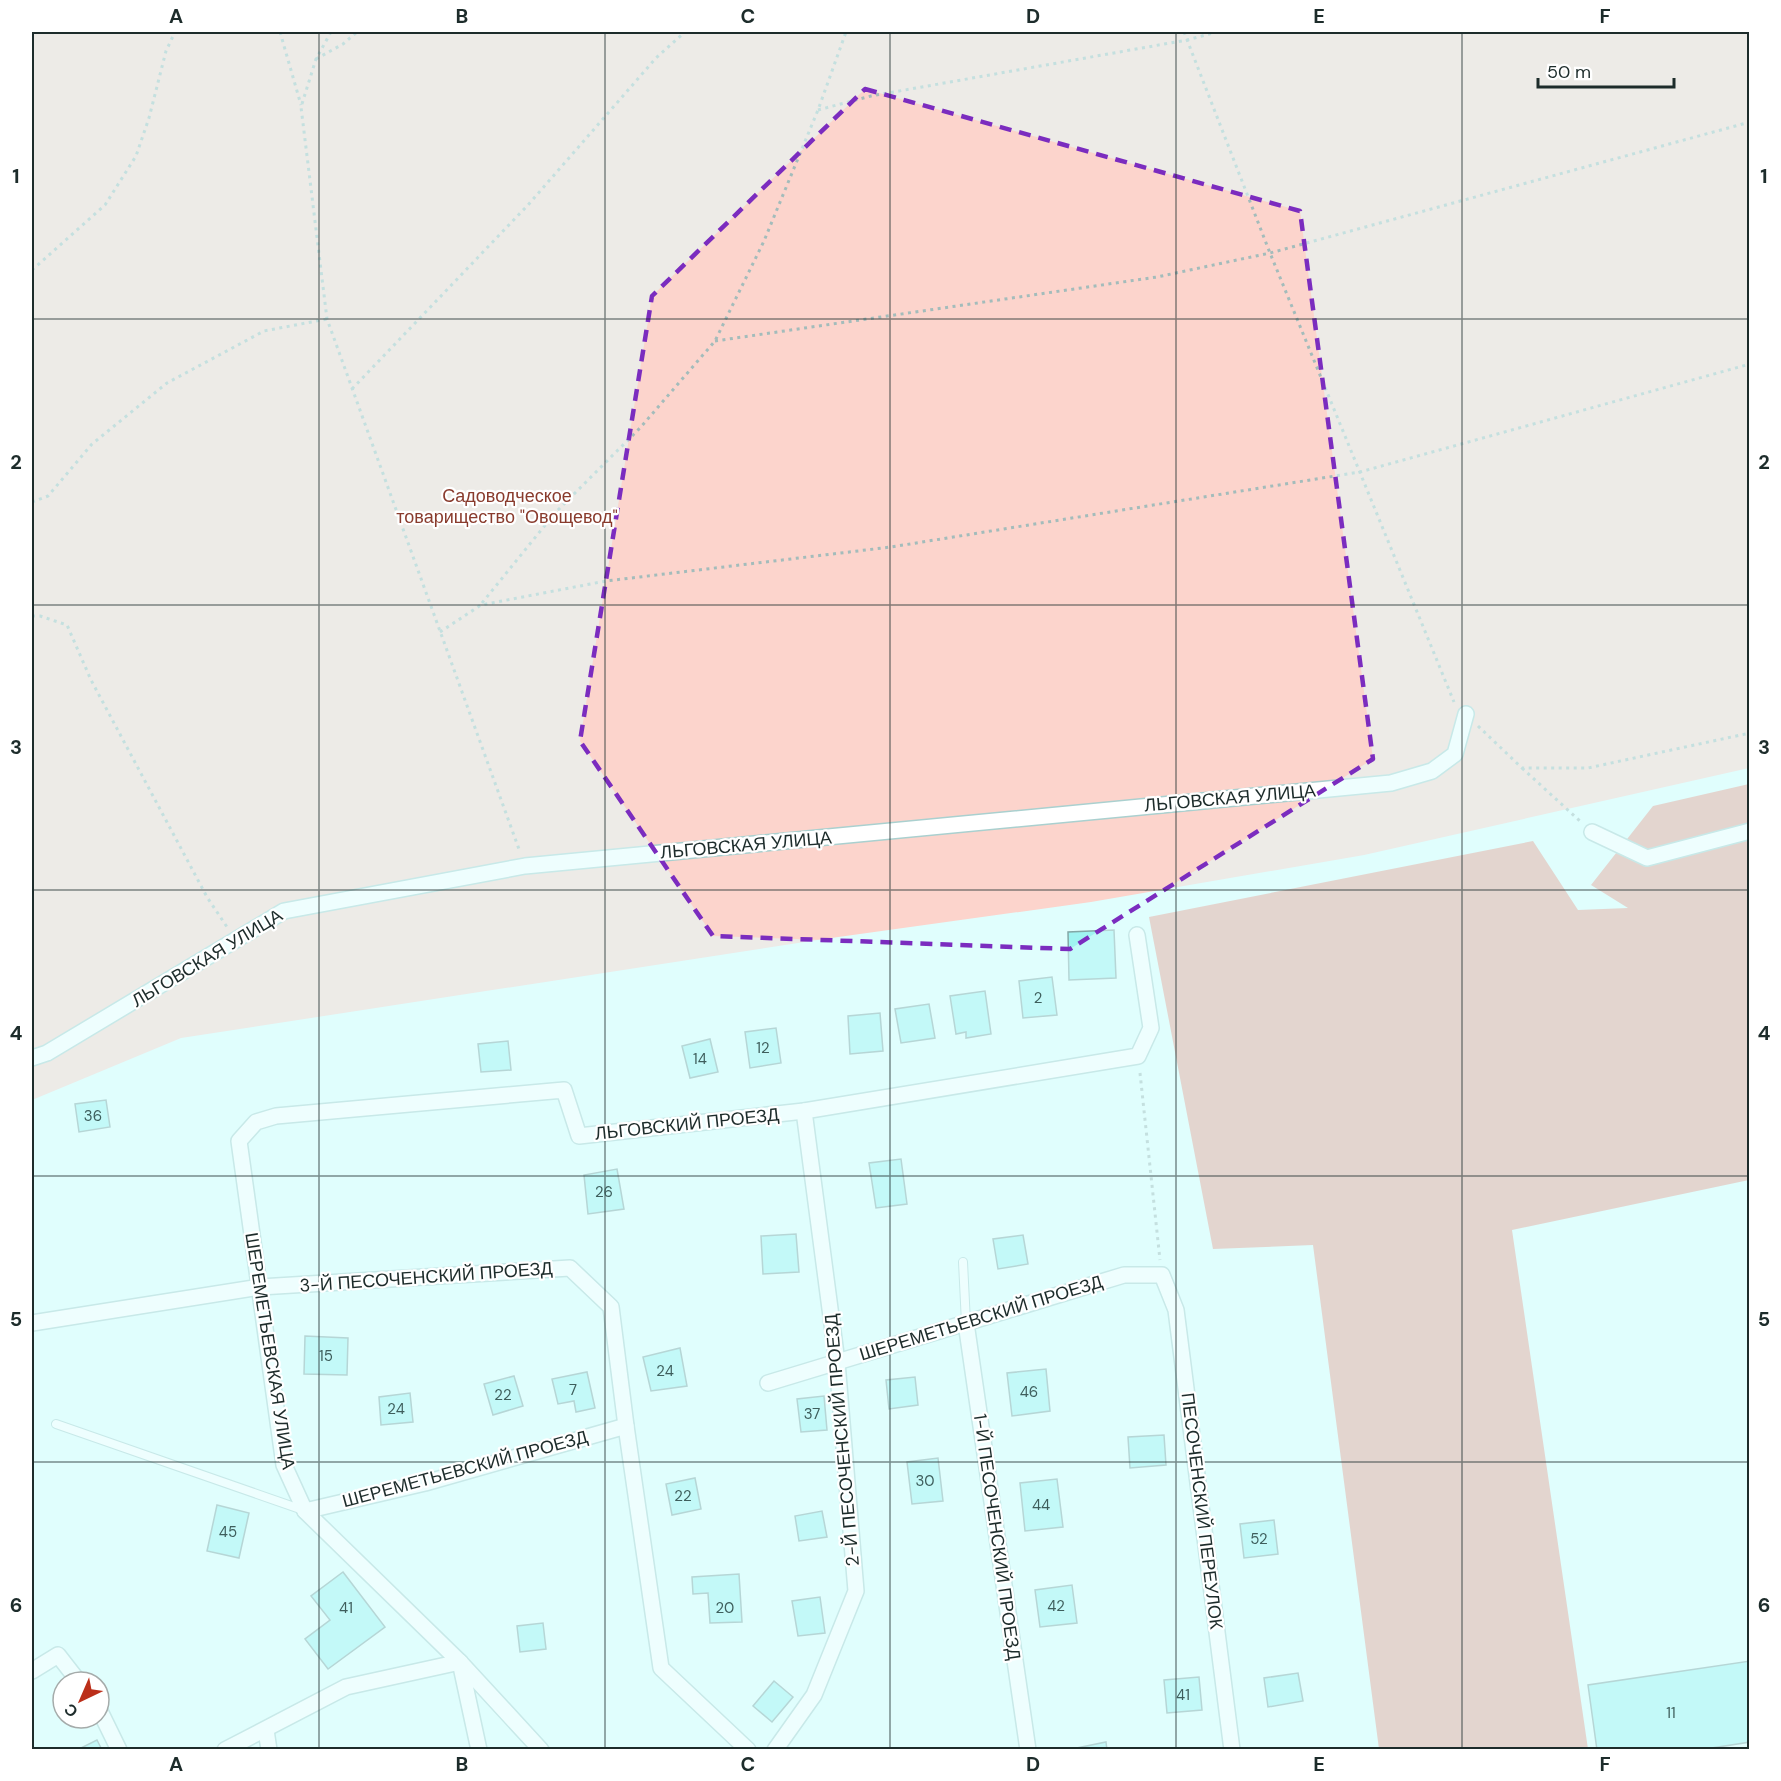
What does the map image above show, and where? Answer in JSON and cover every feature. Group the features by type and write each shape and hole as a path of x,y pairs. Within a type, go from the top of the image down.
{"street":[{"name":"ЛЬГОВСКАЯ УЛИЦА","path":"32,1058 47,1053 284,911 525,866 1391,783 1432,771 1455,754 1466,714"},
{"path":"1592,832 1647,858 1749,831"},
{"path":"1137,935 1151,1028 1138,1056"},
{"name":"ЛЬГОВСКИЙ ПРОЕЗД","path":"239,1141 256,1122 276,1116 564,1090 579,1136 804,1111 1138,1056"},
{"name":"2-Й ПЕСОЧЕНСКИЙ ПРОЕЗД","path":"775,1749 814,1695 856,1591 837,1362 804,1111"},
{"name":"ШЕРЕМЕТЬЕВСКАЯ УЛИЦА","path":"239,1141 284,1465 305,1511 460,1662 541,1749"},
{"name":"3-Й ПЕСОЧЕНСКИЙ ПРОЕЗД","path":"32,1323 260,1287 570,1268 611,1307 661,1668 748,1749"},
{"name":"ШЕРЕМЕТЬЕВСКИЙ ПРОЕЗД","path":"768,1383 1124,1275 1162,1275"},
{"name":"ПЕСОЧЕНСКИЙ ПЕРЕУЛОК","path":"1162,1275 1176,1310 1232,1749"},
{"name":"1-Й ПЕСОЧЕНСКИЙ ПРОЕЗД","path":"966,1323 1028,1749"},
{"name":"ШЕРЕМЕТЬЕВСКИЙ ПРОЕЗД","path":"305,1511 425,1483 626,1426"},
{"path":"32,1671 58,1655 70,1670"},
{"path":"225,1749 346,1687 460,1662 479,1749"},
{"path":"110,1730 119,1749"},
{"path":"266,1730 269,1749"}],"lane":[{"path":"963,1262 966,1323"},
{"path":"56,1424 305,1511"}],"path":[{"path":"32,270 105,205 136,156 149,118 166,51 175,32"},
{"path":"280,32 302,107 327,319 525,866"},
{"path":"302,107 316,59 331,32"},
{"path":"316,59 343,44 357,32"},
{"path":"352,389 528,205 656,58 685,32"},
{"path":"440,632 481,604 555,513 640,428 715,341 764,241 818,111 846,32"},
{"path":"1184,32 1270,253 1454,703 1592,832"},
{"path":"818,111 872,96 1187,40 1217,32"},
{"path":"715,341 1157,277 1270,253 1749,122"},
{"path":"32,502 48,496 92,444 167,383 264,331 327,319"},
{"path":"481,604 606,581 891,547 1360,472 1749,364"},
{"path":"32,616 40,616 67,625 91,680 158,807 207,897 236,940"},
{"path":"1522,768 1588,768 1749,733"},
{"path":"1138,1056 1162,1275"}],"highlighted area":[{"path":"865,89 1300,211 1373,759 1070,949 713,936 580,741 652,296"}],"green space":[{"name":"Садоводческое товарищество \"Овощевод\"","path":"32,32 1749,32 1749,768 1364,855 1091,902 824,939 181,1038 32,1100"}],"shaded area":[{"path":"1749,784 1749,1180 1512,1230 1588,1749 1379,1749 1313,1245 1213,1249 1149,917 1533,841 1578,910 1628,908 1591,885 1653,806"}],"building":[{"path":"1114,930 1116,978 1069,980 1068,932"},
{"path":"1052,977 1057,1015 1023,1018 1019,981"},
{"path":"985,991 991,1034 966,1038 966,1032 956,1034 950,996"},
{"path":"929,1004 935,1038 901,1043 895,1009"},
{"path":"880,1013 883,1051 850,1054 848,1016"},
{"path":"776,1028 781,1063 750,1068 745,1032"},
{"path":"710,1039 718,1072 690,1078 682,1046"},
{"path":"508,1041 511,1070 481,1072 478,1044"},
{"path":"106,1100 110,1127 79,1132 75,1104"},
{"path":"901,1159 907,1204 876,1208 869,1163"},
{"path":"617,1169 624,1209 588,1214 584,1175"},
{"path":"796,1234 799,1272 763,1274 761,1236"},
{"path":"1023,1235 1028,1264 998,1269 993,1239"},
{"path":"305,1336 348,1338 347,1375 304,1374"},
{"path":"680,1348 687,1386 651,1391 643,1357"},
{"path":"1046,1369 1050,1411 1012,1416 1007,1373"},
{"path":"587,1372 595,1408 576,1412 574,1401 558,1404 552,1379"},
{"path":"514,1376 523,1406 493,1415 484,1384"},
{"path":"915,1377 918,1405 889,1409 886,1380"},
{"path":"410,1393 413,1422 381,1425 379,1397"},
{"path":"824,1396 827,1430 801,1432 797,1399"},
{"path":"1164,1435 1166,1465 1130,1468 1128,1437"},
{"path":"938,1458 943,1501 912,1504 907,1462"},
{"path":"695,1478 701,1509 672,1515 666,1484"},
{"path":"1057,1479 1063,1527 1025,1531 1020,1483"},
{"path":"217,1505 249,1513 239,1558 207,1551"},
{"path":"822,1511 827,1537 799,1541 795,1516"},
{"path":"1274,1520 1278,1554 1244,1558 1240,1524"},
{"path":"343,1572 385,1627 328,1669 305,1639 330,1620 311,1596"},
{"path":"739,1574 742,1622 710,1623 708,1593 693,1594 692,1577"},
{"path":"1072,1585 1077,1623 1040,1627 1035,1590"},
{"path":"820,1597 825,1633 798,1636 792,1601"},
{"path":"543,1623 546,1649 520,1652 517,1626"},
{"path":"1750,1661 1750,1742 1699,1750 1597,1750 1588,1685"},
{"path":"1298,1673 1303,1701 1268,1707 1264,1678"},
{"path":"1199,1677 1202,1710 1167,1713 1164,1680"},
{"path":"774,1681 793,1697 772,1722 753,1706"},
{"path":"97,1740 102,1750 77,1750"},
{"path":"1106,1742 1107,1750 1067,1750"}]}
